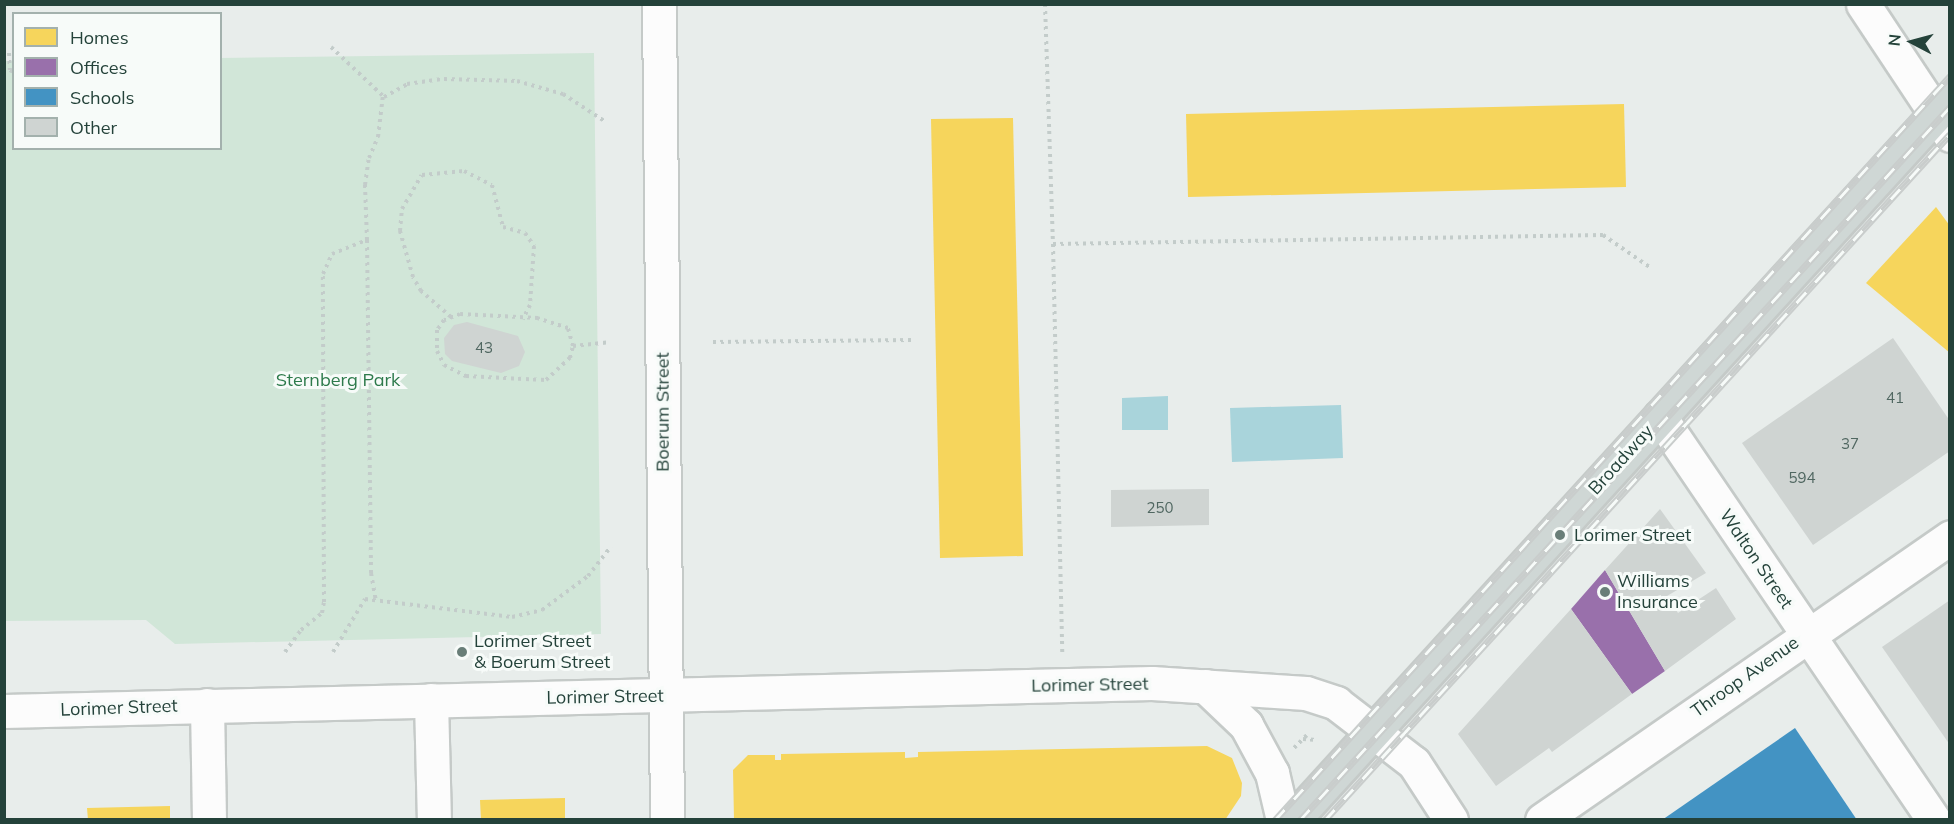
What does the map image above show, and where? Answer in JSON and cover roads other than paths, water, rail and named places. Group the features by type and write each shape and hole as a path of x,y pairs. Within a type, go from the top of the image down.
{"main road":[{"name":"Broadway","path":"1293,819 1660,417 1945,117"}],"street":[{"name":"Boerum Street","path":"659,4 667,819"},
{"path":"1863,4 1945,117"},
{"name":"Walton Street","path":"1660,417 1934,819"},
{"name":"Throop Avenue","path":"1542,819 1950,537"},
{"name":"Lorimer Street","path":"4,711 1063,686 1204,686 1306,693 1336,703 1414,763 1451,819"},
{"path":"1204,686 1246,725 1272,773 1282,819"},
{"path":"431,700 434,819"},
{"path":"207,705 209,819"}],"water":[{"path":"1168,396 1168,430 1122,430 1122,398"},
{"path":"1341,405 1343,458 1232,462 1230,408"}],"railway":[{"path":"1275,820 1950,76"},
{"path":"1300,820 1950,107"},
{"path":"1325,820 1950,134"}],"place":[{"name":"Lorimer Street","path":"1560,535"},
{"name":"Williams Insurance","path":"1605,592"},
{"name":"Lorimer Street & Boerum Street","path":"462,652"}],"park label":[{"name":"Sternberg Park","path":"338,380"}]}
